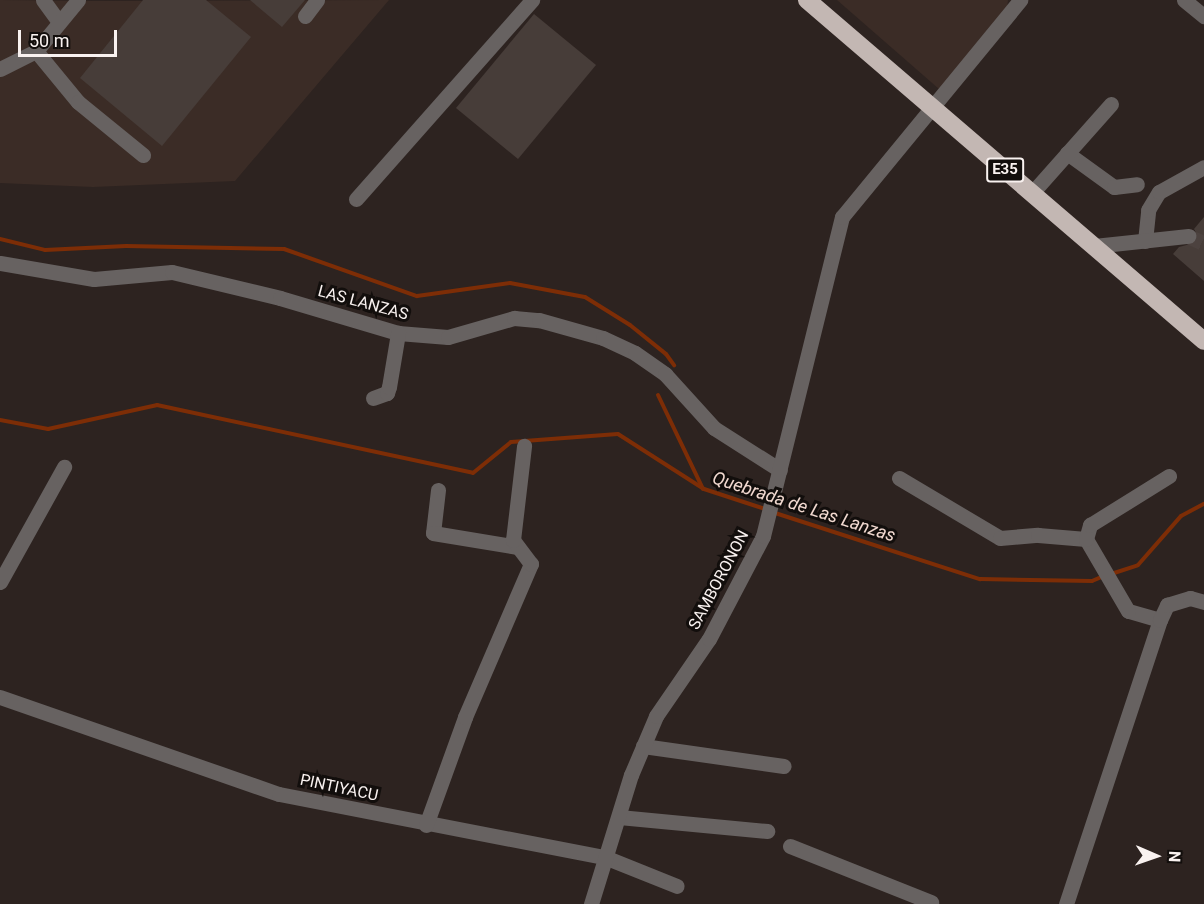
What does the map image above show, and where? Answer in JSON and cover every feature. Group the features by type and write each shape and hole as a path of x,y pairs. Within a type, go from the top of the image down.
{"highway":[{"name":"E35","path":"807,0 1204,340"}],"street":[{"path":"43,0 59,22"},
{"path":"0,69 36,51 78,0"},
{"path":"305,16 317,0"},
{"path":"356,199 532,0"},
{"name":"SAMBORONON","path":"591,904 643,746 656,716 709,639 763,536 842,217 933,109 1020,0"},
{"path":"1184,0 1204,16"},
{"path":"36,51 78,102 143,154"},
{"path":"1032,193 1111,104"},
{"path":"1067,153 1114,187 1137,184"},
{"path":"1145,241 1148,210 1159,192 1201,172"},
{"path":"1094,246 1188,236"},
{"name":"LAS LANZAS","path":"0,263 94,279 172,272 280,298 398,333 448,337 514,318 539,320 603,338 665,374 714,428 779,476"},
{"path":"373,398 387,393 398,333"},
{"path":"426,825 465,717 531,564 513,540 524,446"},
{"path":"0,582 64,467"},
{"path":"1086,539 1090,525 1169,476"},
{"path":"899,478 1000,538 1086,539"},
{"path":"438,490 433,533 518,547"},
{"path":"1086,539 1128,611 1160,621"},
{"path":"1066,904 1167,604 1190,598 1204,602"},
{"name":"PINTIYACU","path":"0,698 279,794 426,825 607,858 677,886"},
{"path":"643,746 784,766"},
{"path":"619,817 767,831"},
{"path":"790,846 933,903"}],"shaded area":[{"path":"0,0 389,0 235,181 93,187 0,183"},
{"path":"837,0 1008,0 1007,8 939,89"}],"building":[{"path":"143,0 206,0 251,37 162,146 80,78"},
{"path":"250,0 305,0 282,27"},
{"path":"534,14 596,65 518,159 456,108"},
{"path":"1204,217 1204,281 1173,254 1179,247 1194,243 1198,236 1194,229"}],"waterway":[{"path":"0,239 45,250 126,246 284,249 417,296 510,283 585,297 630,325 666,354 674,365"},
{"path":"658,395 703,489"},
{"name":"Quebrada de Las Lanzas","path":"0,420 48,429 157,405 473,473 511,442 618,434 704,489 765,509"},
{"name":"Quebrada de Las Lanzas","path":"1111,574 1138,565 1181,516 1204,504"},
{"name":"Quebrada de Las Lanzas","path":"772,512 980,579 1092,581 1104,576"}],"tunnel":[{"path":"1188,236 1204,243"}]}
